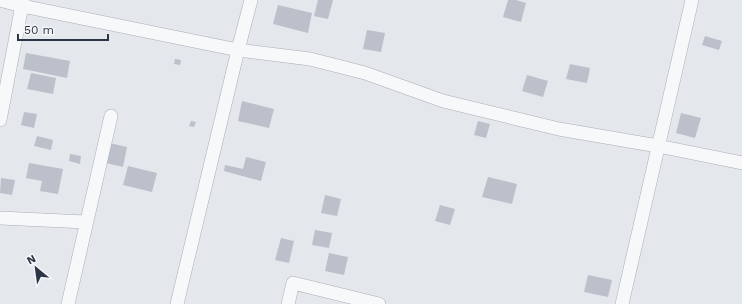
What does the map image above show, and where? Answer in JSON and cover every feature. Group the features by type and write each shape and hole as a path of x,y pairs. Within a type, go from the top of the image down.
{"street":[{"path":"0,0 23,3 238,50 310,59 365,73 443,101 559,129 658,146 742,163"},
{"path":"177,304 251,0"},
{"path":"622,304 692,0"},
{"path":"0,120 23,3"},
{"path":"68,304 111,116"},
{"path":"0,218 86,222"},
{"path":"288,304 293,283 380,304"}],"building":[{"path":"318,0 333,0 328,19 314,16"},
{"path":"508,0 516,0 526,3 521,22 503,17"},
{"path":"278,5 312,13 308,33 273,24"},
{"path":"367,30 385,33 381,52 363,49"},
{"path":"705,36 722,41 719,50 702,45"},
{"path":"26,53 70,61 67,78 23,69"},
{"path":"175,59 181,60 180,65 174,64"},
{"path":"570,64 590,68 587,83 566,79"},
{"path":"31,73 56,78 53,94 27,89"},
{"path":"527,75 548,81 543,97 522,91"},
{"path":"242,101 274,109 269,128 238,121"},
{"path":"24,112 37,114 34,128 21,125"},
{"path":"681,113 701,118 695,138 676,133"},
{"path":"191,121 196,122 194,127 189,126"},
{"path":"478,121 490,124 486,138 474,135"},
{"path":"37,136 53,140 51,150 34,146"},
{"path":"110,143 127,147 123,167 106,163"},
{"path":"70,154 81,156 80,164 69,161"},
{"path":"246,157 266,162 261,181 224,171 225,165 243,169"},
{"path":"29,163 63,169 58,194 40,191 42,181 26,178"},
{"path":"128,166 157,173 152,192 123,185"},
{"path":"488,177 517,184 512,204 482,197"},
{"path":"1,178 15,180 12,195 0,193"},
{"path":"325,195 341,199 337,216 321,213"},
{"path":"440,205 455,209 450,225 435,221"},
{"path":"315,230 332,233 329,248 312,245"},
{"path":"281,238 294,241 289,263 275,260"},
{"path":"329,253 348,257 344,275 325,271"},
{"path":"588,275 612,280 608,297 584,292"}]}
